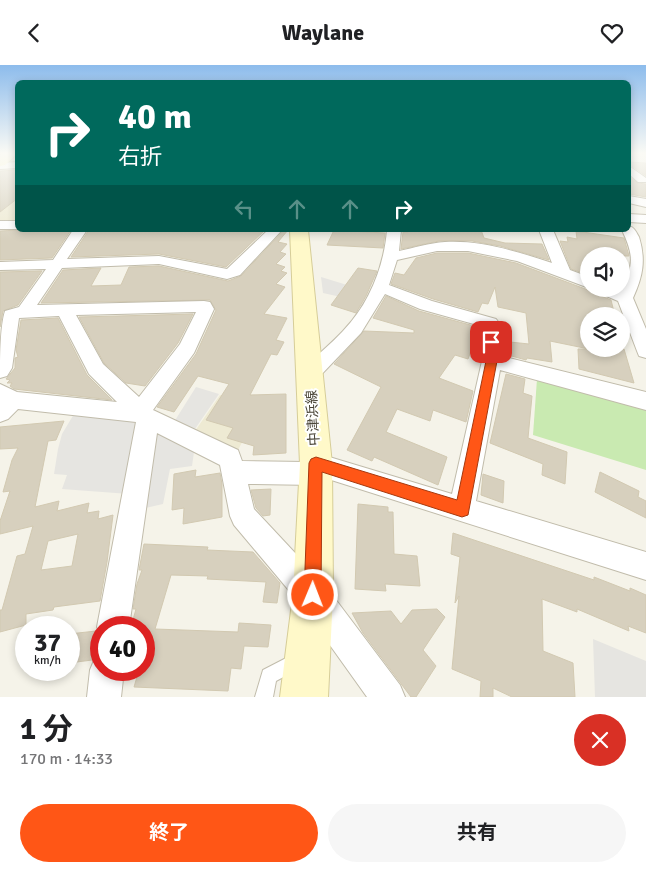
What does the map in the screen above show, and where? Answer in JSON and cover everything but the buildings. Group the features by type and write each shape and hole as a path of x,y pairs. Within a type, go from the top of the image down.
{"street":[{"path":"631,200 646,203"},
{"path":"631,211 637,227 642,261 640,270 625,298 646,351"},
{"path":"0,225 15,225"},
{"path":"26,311 79,232"},
{"path":"0,266 159,260 227,273 235,272 273,232"},
{"name":"中津浜線","path":"299,232 311,373 316,469 313,595 304,697"},
{"path":"311,373 356,329 380,287 392,257 394,232"},
{"path":"547,232 563,272"},
{"path":"392,257 451,246 479,247 563,272 580,279"},
{"path":"380,287 426,305 490,323 492,361 462,509"},
{"path":"0,371 10,315 26,311 204,307 206,309 188,348 144,415 145,451 114,616"},
{"path":"68,311 67,315 96,369 144,415 230,458 243,516 313,595 388,697"},
{"path":"492,361 646,401"},
{"path":"4,402 144,415"},
{"path":"233,472 316,469 462,509 646,566"},
{"path":"104,697 106,681"}],"lane":[{"path":"264,697 269,676 308,654"}],"shaded area":[{"path":"0,182 15,182 15,222 0,222"},
{"path":"321,277 347,285 341,297 323,293"},
{"path":"196,387 219,394 195,429 174,422"},
{"path":"220,395 261,406 237,452 195,431"},
{"path":"74,414 138,419 129,494 62,489 67,475 54,474 58,449 62,434"},
{"path":"157,429 195,445 192,466 170,469 163,504 141,509"},
{"path":"593,639 646,661 646,697 595,697"}],"green space":[{"path":"537,379 646,408 646,470 533,435"}],"route":[{"path":"313,595 316,463 462,509 492,361 491,342"}]}
